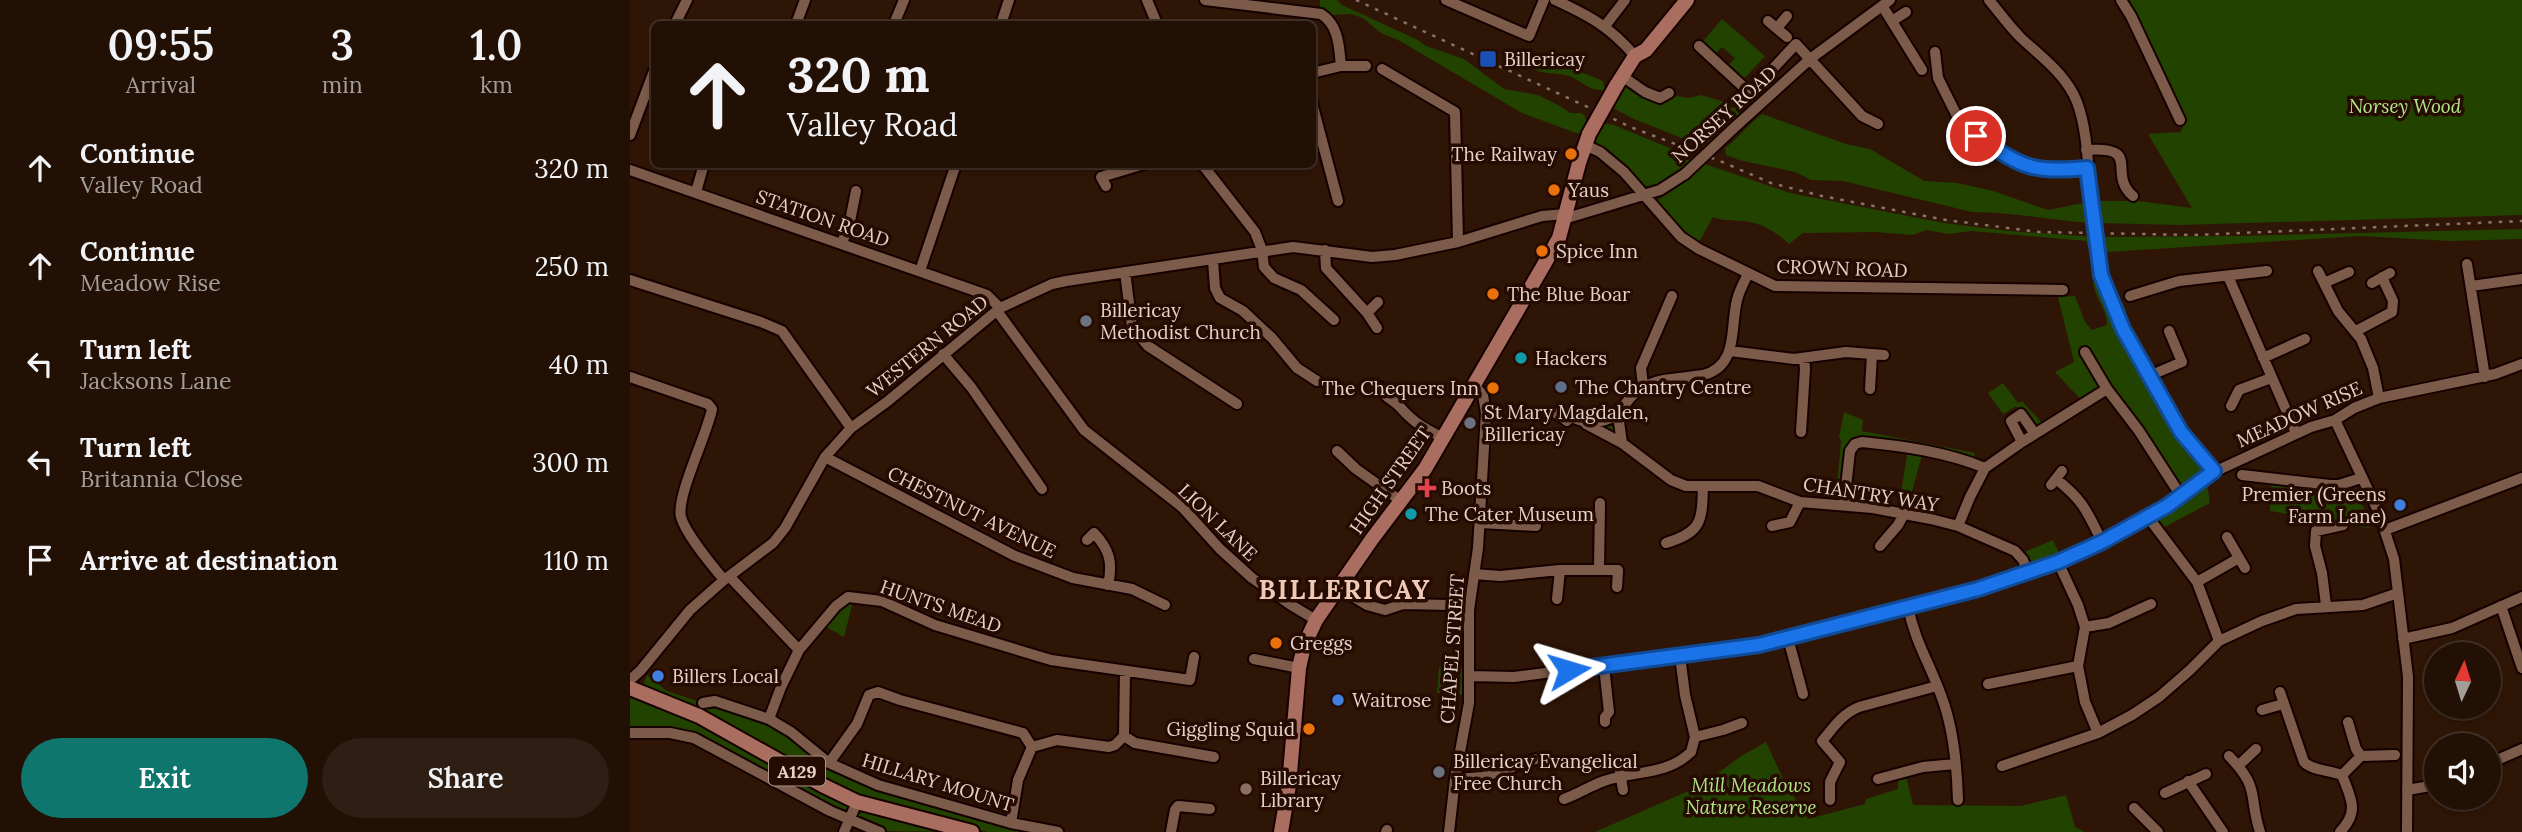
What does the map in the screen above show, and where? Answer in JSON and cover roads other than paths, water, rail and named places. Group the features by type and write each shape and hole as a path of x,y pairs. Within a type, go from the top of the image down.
{"main road":[{"name":"HIGH STREET","path":"1281,832 1289,785 1299,668 1304,646 1316,620 1337,587 1425,469 1559,238 1587,140 1619,81 1635,56 1646,50 1687,0"},
{"name":"A129","path":"630,688 699,716 857,802 972,832"}],"street":[{"path":"676,21 687,0"},
{"path":"797,21 805,0"},
{"path":"895,21 904,0"},
{"path":"1002,21 1009,0"},
{"path":"1147,0 1156,21"},
{"path":"1205,0 1321,14 1333,25 1339,42 1341,66"},
{"path":"1450,2 1529,36 1544,0"},
{"path":"1555,0 1578,5 1619,36 1635,56"},
{"path":"1605,26 1625,0"},
{"path":"1989,0 2018,36 2065,81 2076,100 2082,119 2101,275 2123,329 2181,432 2214,471"},
{"path":"2121,0 2135,14 2180,120"},
{"path":"1886,4 1892,21 1922,70"},
{"name":"NORSEY ROAD","path":"1564,216 1660,190 1685,174 1810,59 1886,4"},
{"path":"1892,21 1906,12"},
{"path":"1787,16 1772,24 1810,59 1862,116 1878,124"},
{"path":"1699,46 1750,93 1792,41"},
{"path":"1935,52 1938,78 1962,127 2010,160 2022,165 2035,169 2087,168"},
{"path":"1718,63 1726,54"},
{"path":"1316,73 1341,66 1366,66"},
{"path":"1382,69 1455,112 1458,242"},
{"path":"630,135 651,79"},
{"path":"1619,81 1660,98 1669,93"},
{"path":"1316,118 1338,201"},
{"name":"CROWN ROAD","path":"1587,140 1624,172 1681,237 1699,250 1780,287 2063,290"},
{"path":"2085,150 2113,150 2120,157 2126,191 2133,196"},
{"path":"695,192 703,168"},
{"path":"920,271 955,168"},
{"path":"1102,178 1139,168"},
{"path":"1205,168 1255,232 1262,250 1264,267 1269,273 1301,290 1328,316"},
{"name":"STATION ROAD","path":"630,170 987,295 999,310"},
{"path":"2108,171 2121,170"},
{"path":"842,243 856,191"},
{"name":"WESTERN ROAD","path":"630,680 690,610 773,543 785,528 825,457 851,428 999,310 1052,285 1125,272 1293,247 1372,257 1395,255 1458,242 1527,219 1564,216"},
{"path":"1325,250 1326,268 1377,328"},
{"path":"1213,260 1215,288 1220,298 1243,311 1272,338 1295,371 1317,381"},
{"path":"2467,264 2485,377"},
{"path":"2130,296 2179,281 2267,271"},
{"path":"2318,271 2338,311 2356,331 2373,368 2379,398"},
{"path":"1125,272 1132,327 1139,338 1237,404"},
{"path":"2324,282 2349,272"},
{"path":"1586,424 1618,415 1626,401 1643,386 1713,373 1730,351 1737,297 1748,274"},
{"path":"2228,276 2296,433"},
{"path":"2356,331 2392,312 2393,301 2382,278"},
{"path":"2471,286 2522,278"},
{"path":"630,280 761,321 782,331 851,428"},
{"path":"1643,386 1641,368 1672,296"},
{"path":"1367,313 1378,302"},
{"name":"LION LANE","path":"999,310 1084,430 1181,507 1220,550 1252,578 1316,620"},
{"path":"2149,376 2183,366 2169,331"},
{"path":"2263,358 2305,339"},
{"path":"1730,351 1784,358 1846,352 1878,355 1870,389"},
{"path":"2085,352 2107,389 2181,496"},
{"path":"943,354 971,387 1042,489"},
{"path":"1801,432 1804,358"},
{"name":"MEADOW RISE","path":"1470,676 1514,677 1759,645 1978,589 2058,562 2102,542 2148,517 2214,471 2296,433 2335,420 2354,408 2379,398 2485,377 2522,364"},
{"path":"630,377 708,404 712,409 683,497 681,518 701,550 799,650"},
{"path":"2231,405 2239,390 2271,377"},
{"name":"CHAPEL STREET","path":"1449,832 1455,779 1465,733 1470,676 1469,610 1479,548 1486,412 1483,395 1475,386"},
{"path":"1380,387 1382,394 1399,406 1412,421 1443,438"},
{"path":"1958,526 1985,468 2107,389"},
{"name":"CHANTRY WAY","path":"1554,412 1567,421 1570,416 1622,443 1671,480 1686,486 1758,486 1800,502 1904,514 1958,526 2015,551 2028,573"},
{"path":"2022,442 2011,421 2017,416 2021,414 2035,434"},
{"path":"1618,415 1622,443"},
{"path":"2335,420 2385,530 2394,559 2409,702 2407,832"},
{"path":"1843,505 1850,451 1855,444 1862,442 1923,451 1985,468"},
{"path":"1337,451 1356,469 1401,501"},
{"name":"CHESTNUT AVENUE","path":"825,457 1015,556 1060,574 1132,589 1165,606"},
{"path":"2242,475 2330,485 2361,478"},
{"path":"2056,478 2084,504 2102,542"},
{"path":"2385,530 2522,478"},
{"path":"1667,543 1689,535 1696,529 1702,510 1703,486"},
{"path":"1772,526 1790,522 1800,502"},
{"path":"1599,569 1600,503"},
{"path":"1880,546 1904,514"},
{"path":"2148,517 2197,582 2219,641"},
{"path":"2314,518 2315,546 2326,606"},
{"path":"1480,523 1536,526"},
{"path":"2316,531 2343,525"},
{"path":"1089,533 1104,544 1110,556 1112,568 1108,585"},
{"path":"2197,582 2242,563 2227,537"},
{"path":"2058,562 2085,627 2078,666 2085,702 2098,733"},
{"path":"1557,599 1560,570"},
{"path":"1474,574 1514,576 1560,570 1618,570 1617,587"},
{"path":"1337,587 1367,605 1382,608 1388,609 1403,604 1439,604 1461,606 1469,610"},
{"path":"2002,766 2098,733 2159,697 2219,641 2296,609 2363,606 2398,593"},
{"name":"HUNTS MEAD","path":"769,719 799,650 845,598 854,597 881,601 935,625 1051,660 1190,680"},
{"path":"2403,639 2452,628 2522,597"},
{"path":"2085,627 2109,623 2151,604"},
{"path":"2501,606 2522,668"},
{"path":"1908,607 1915,637 1945,707 1958,800"},
{"path":"1788,638 1803,694"},
{"path":"1564,799 1605,780 1654,772 1691,752 1695,737 1685,695 1680,656"},
{"path":"1188,694 1194,657"},
{"path":"1254,659 1299,668"},
{"path":"1604,666 1609,712 1605,722"},
{"path":"1988,684 2078,666"},
{"path":"1032,747 1057,740 1109,747 1115,745 1124,736 1125,672"},
{"path":"1830,800 1830,782 1840,762 1822,741 1839,719 1848,711 1859,707 1937,686"},
{"path":"829,763 857,724 869,695 878,692 1023,733 1032,747"},
{"path":"2280,692 2304,762 2311,767 2342,775 2353,807 2352,817 2340,832"},
{"name":"HILLARY MOUNT","path":"703,703 715,701 769,719 829,763 898,792 1011,823 1058,832"},
{"path":"2262,710 2283,704"},
{"path":"2348,722 2356,749 2361,756"},
{"path":"1695,737 1742,723"},
{"path":"630,733 670,733 694,738 849,820 880,832"},
{"path":"1124,736 1135,743 1214,757"},
{"path":"1011,823 1018,780 1032,747"},
{"path":"2238,766 2256,749"},
{"path":"2501,758 2522,749"},
{"path":"2342,775 2361,756 2395,755"},
{"path":"2229,756 2251,785 2256,831"},
{"path":"1455,779 1483,777 1536,759"},
{"path":"1892,788 1884,778 1923,766 1955,764"},
{"path":"1619,765 1623,790"},
{"path":"2165,793 2206,774"},
{"path":"2188,781 2224,832"},
{"path":"2407,790 2424,787"},
{"path":"892,813 898,792"},
{"path":"844,832 857,802"},
{"path":"1171,832 1175,810 1180,806 1210,809"},
{"path":"2134,807 2158,832"}],"railway":[{"path":"1356,0 1633,128 1771,183 1822,196 1946,220 2039,232 2194,235 2522,221"}],"place":[{"name":"Billericay","path":"1488,59"},
{"name":"The Railway","path":"1571,154"},
{"name":"Yaus","path":"1554,190"},
{"name":"Spice Inn","path":"1542,251"},
{"name":"The Blue Boar","path":"1493,294"},
{"name":"Billericay Methodist Church","path":"1086,321"},
{"name":"Hackers","path":"1521,358"},
{"name":"The Chantry Centre","path":"1561,387"},
{"name":"The Chequers Inn","path":"1493,388"},
{"name":"St Mary Magdalen, Billericay","path":"1470,423"},
{"name":"Boots","path":"1427,488"},
{"name":"Premier (Greens Farm Lane)","path":"2400,505"},
{"name":"The Cater Museum","path":"1411,514"},
{"name":"Greggs","path":"1276,643"},
{"name":"Billers Local","path":"658,676"},
{"name":"Waitrose","path":"1338,700"},
{"name":"Giggling Squid","path":"1309,729"},
{"name":"Billericay Evangelical Free Church","path":"1439,772"},
{"name":"Billericay Library","path":"1246,789"}],"district":[{"name":"BILLERICAY","path":"1345,589"}],"park label":[{"name":"Norsey Wood","path":"2405,106"},
{"name":"Mill Meadows Nature Reserve","path":"1751,796"}]}
